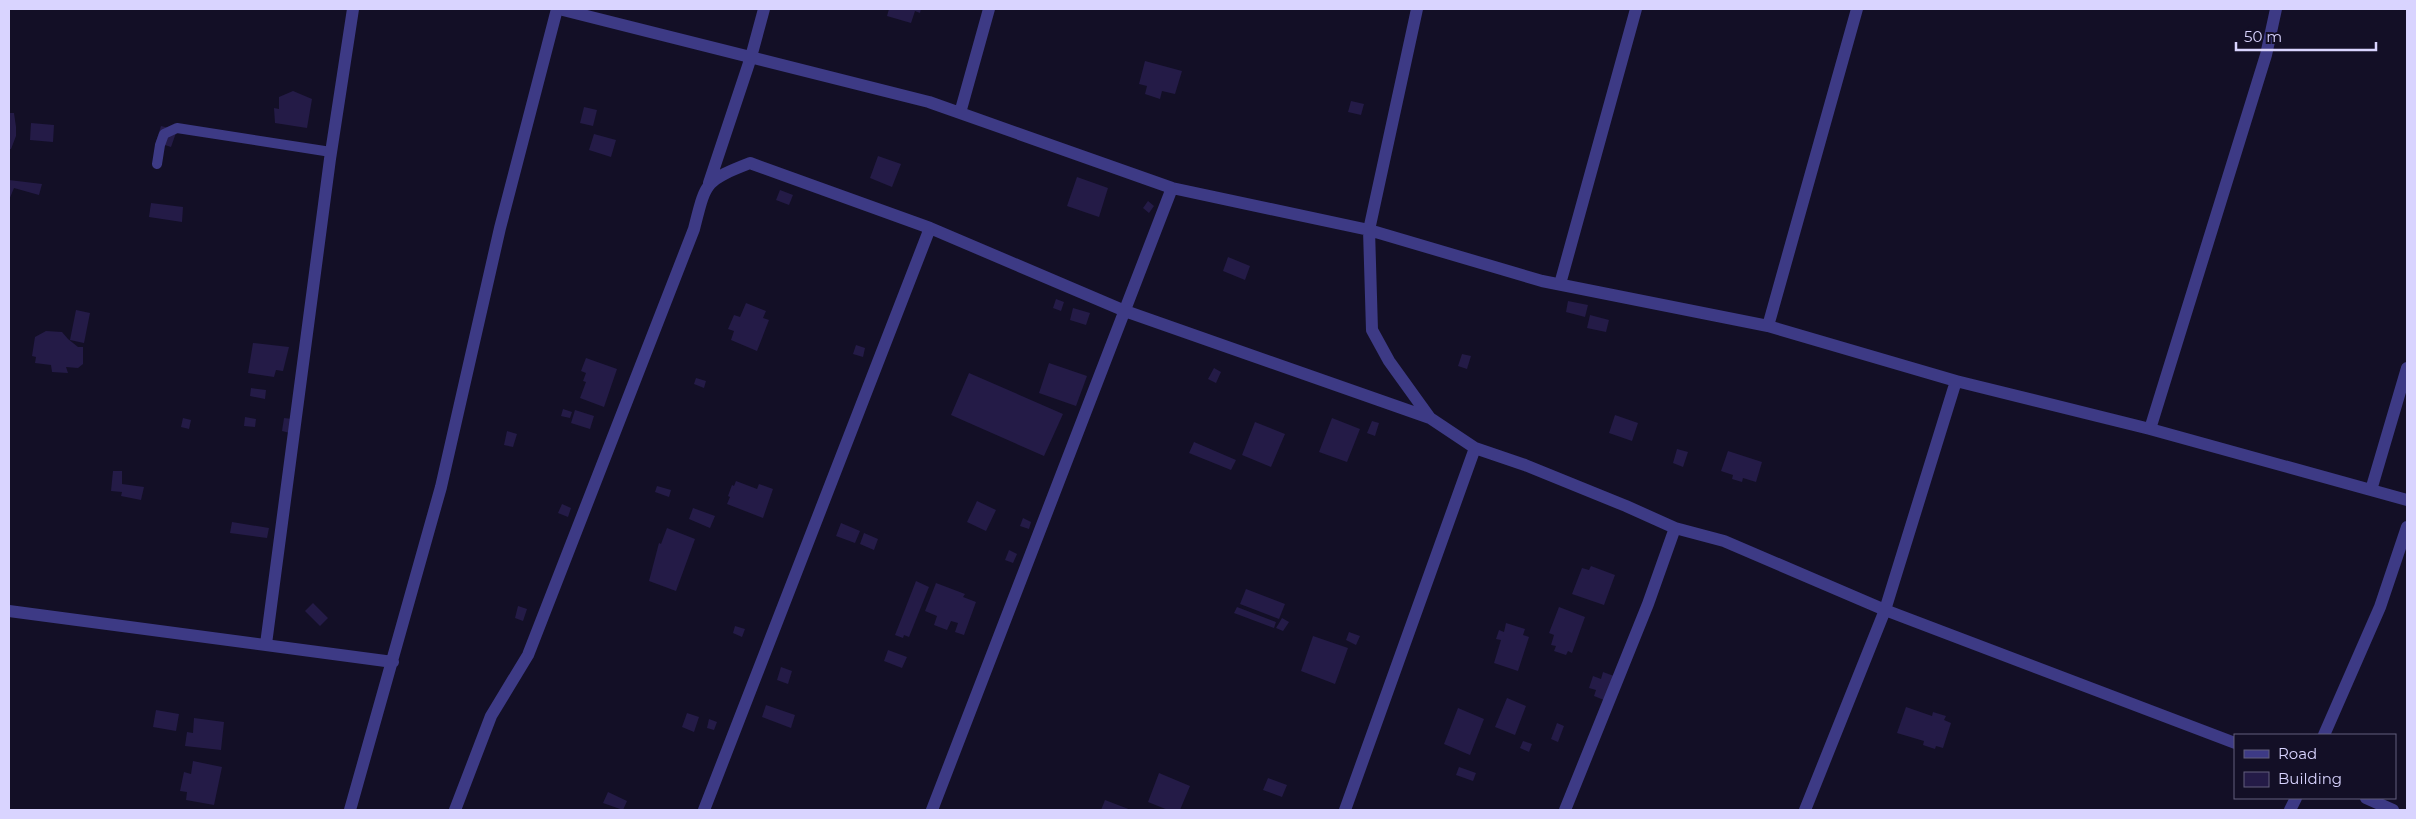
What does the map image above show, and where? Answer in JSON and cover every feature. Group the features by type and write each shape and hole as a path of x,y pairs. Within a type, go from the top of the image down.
{"street":[{"path":"266,644 331,152 353,9"},
{"path":"350,810 441,486 500,228 558,9 929,102 1172,188 1369,230 1560,284 1768,326 1956,381 2150,429 2407,500"},
{"path":"455,810 491,716 528,655 686,247 751,57 764,9"},
{"path":"960,113 989,9"},
{"path":"1417,9 1369,230 1372,330 1389,361 1430,418"},
{"path":"1560,284 1636,9"},
{"path":"1768,326 1857,9"},
{"path":"2150,429 2266,55 2276,9"},
{"path":"709,184 720,175 750,164 930,228 1125,311 1430,418 1475,448 1525,465 1675,528 1724,541 1885,610 2234,743"},
{"path":"932,810 1172,188"},
{"path":"704,810 930,228"},
{"path":"2371,490 2407,368"},
{"path":"1805,810 1885,610 1956,381"},
{"path":"1345,810 1475,448"},
{"path":"2324,734 2380,606 2407,527"},
{"path":"1565,810 1648,604 1675,528"},
{"path":"9,611 393,662"},
{"path":"2368,799 2393,810"}],"lane":[{"path":"157,164 164,134 177,128 331,152"}],"building":[{"path":"889,9 921,9 920,13 915,11 911,23 887,16"},
{"path":"1145,61 1182,71 1175,94 1162,91 1160,99 1145,94 1147,86 1139,84"},
{"path":"293,91 312,99 307,128 275,123 274,108 279,109 279,97"},
{"path":"1351,101 1364,104 1361,115 1348,112"},
{"path":"584,107 597,110 593,126 580,123"},
{"path":"9,113 14,113 16,127 16,136 11,149 9,149"},
{"path":"31,123 54,125 53,142 30,140"},
{"path":"161,126 177,130 171,147 156,142"},
{"path":"594,134 616,140 611,157 589,150"},
{"path":"878,156 901,164 892,187 870,178"},
{"path":"1077,177 1108,188 1099,217 1067,206"},
{"path":"9,180 42,184 39,195 14,188 9,200"},
{"path":"780,190 793,195 789,205 776,200"},
{"path":"1148,201 1154,206 1149,213 1143,208"},
{"path":"151,203 183,207 182,222 149,217"},
{"path":"1228,257 1250,266 1245,280 1223,271"},
{"path":"1056,299 1064,302 1061,311 1053,308"},
{"path":"1568,301 1588,305 1585,317 1566,312"},
{"path":"746,303 766,311 763,318 769,320 757,351 731,340 734,331 728,329 734,315 740,317"},
{"path":"1073,308 1090,313 1086,325 1070,320"},
{"path":"76,310 90,313 84,343 70,340"},
{"path":"1590,315 1609,320 1606,332 1587,328"},
{"path":"46,331 62,332 78,347 83,347 83,364 78,368 66,367 68,373 52,372 51,365 35,363 36,357 32,356 35,337"},
{"path":"253,343 289,347 283,371 276,370 274,377 248,373"},
{"path":"856,345 865,348 863,357 853,354"},
{"path":"1462,354 1471,356 1467,369 1458,366"},
{"path":"586,358 617,369 604,407 580,398 586,382 583,381 586,373 581,371"},
{"path":"1049,363 1087,376 1076,406 1039,393"},
{"path":"1214,368 1221,372 1216,383 1208,379"},
{"path":"969,373 1063,414 1044,456 951,415"},
{"path":"696,378 706,381 704,388 694,384"},
{"path":"251,388 266,390 265,399 250,396"},
{"path":"563,409 572,412 570,418 561,416"},
{"path":"575,410 594,416 590,429 571,423"},
{"path":"1615,415 1638,423 1632,441 1609,433"},
{"path":"245,417 256,419 255,427 244,426"},
{"path":"183,418 191,420 189,429 181,427"},
{"path":"284,418 292,419 290,433 282,431"},
{"path":"1332,418 1360,429 1347,462 1319,452"},
{"path":"1372,421 1379,423 1375,436 1367,433"},
{"path":"1255,422 1285,434 1271,467 1242,455"},
{"path":"507,431 517,434 513,447 504,445"},
{"path":"1194,442 1236,460 1231,470 1189,453"},
{"path":"1677,449 1688,452 1683,467 1673,463"},
{"path":"1728,451 1762,462 1756,482 1743,478 1742,482 1732,479 1733,475 1721,471"},
{"path":"113,471 122,471 122,484 144,487 141,500 121,496 122,492 111,491"},
{"path":"736,481 757,489 759,484 773,489 763,518 727,504 732,485 734,486"},
{"path":"657,486 671,490 669,497 655,492"},
{"path":"977,501 996,510 986,531 967,522"},
{"path":"562,504 571,508 568,517 558,513"},
{"path":"693,508 715,516 710,528 689,519"},
{"path":"1023,518 1031,522 1029,529 1020,526"},
{"path":"232,522 269,528 267,538 230,533"},
{"path":"841,523 860,531 855,543 836,536"},
{"path":"667,528 695,539 676,591 649,581 659,543 661,544"},
{"path":"864,533 878,539 874,550 860,544"},
{"path":"1009,550 1017,554 1013,563 1005,560"},
{"path":"1591,566 1615,575 1604,605 1572,594 1582,568 1589,570"},
{"path":"916,581 929,587 909,637 904,635 903,638 895,635"},
{"path":"936,583 965,594 963,597 976,602 964,635 955,632 958,623 951,621 947,630 934,625 937,616 925,611"},
{"path":"1246,589 1285,604 1279,619 1240,604"},
{"path":"313,603 328,618 320,626 305,611"},
{"path":"518,606 527,609 523,621 515,618"},
{"path":"1237,607 1276,622 1274,628 1234,613"},
{"path":"1559,607 1585,617 1572,653 1568,651 1566,655 1554,651 1556,646 1551,645 1554,635 1549,633"},
{"path":"1282,618 1289,622 1283,631 1276,628"},
{"path":"1506,623 1525,629 1523,635 1529,637 1518,671 1494,663 1501,640 1496,639 1499,630 1504,632"},
{"path":"735,626 745,629 742,637 733,633"},
{"path":"1349,632 1360,636 1356,645 1346,640"},
{"path":"1313,636 1348,648 1335,684 1301,671"},
{"path":"888,650 907,657 902,668 884,661"},
{"path":"781,667 792,671 788,684 777,680"},
{"path":"1603,672 1614,676 1604,700 1594,696 1596,690 1589,688 1593,676 1601,679"},
{"path":"1507,698 1526,706 1515,735 1495,727"},
{"path":"766,705 795,715 791,728 762,717"},
{"path":"1906,707 1932,716 1933,712 1946,716 1944,720 1951,723 1943,748 1936,746 1935,749 1923,745 1924,741 1897,733"},
{"path":"1458,708 1484,719 1470,755 1444,744"},
{"path":"156,710 179,714 176,731 153,727"},
{"path":"687,713 699,717 694,732 682,727"},
{"path":"194,718 224,722 221,750 185,746 187,732 193,733"},
{"path":"709,719 717,722 714,730 707,728"},
{"path":"1557,723 1564,726 1558,742 1551,739"},
{"path":"1523,741 1532,744 1529,752 1520,748"},
{"path":"193,761 222,767 214,805 186,800 187,792 180,791 184,772 191,774"},
{"path":"1459,767 1476,773 1473,781 1456,775"},
{"path":"1159,773 1190,786 1180,810 1168,810 1148,802"},
{"path":"1268,778 1287,785 1282,797 1263,790"},
{"path":"608,792 627,801 623,810 603,803"},
{"path":"1105,800 1131,810 1101,810"}]}
